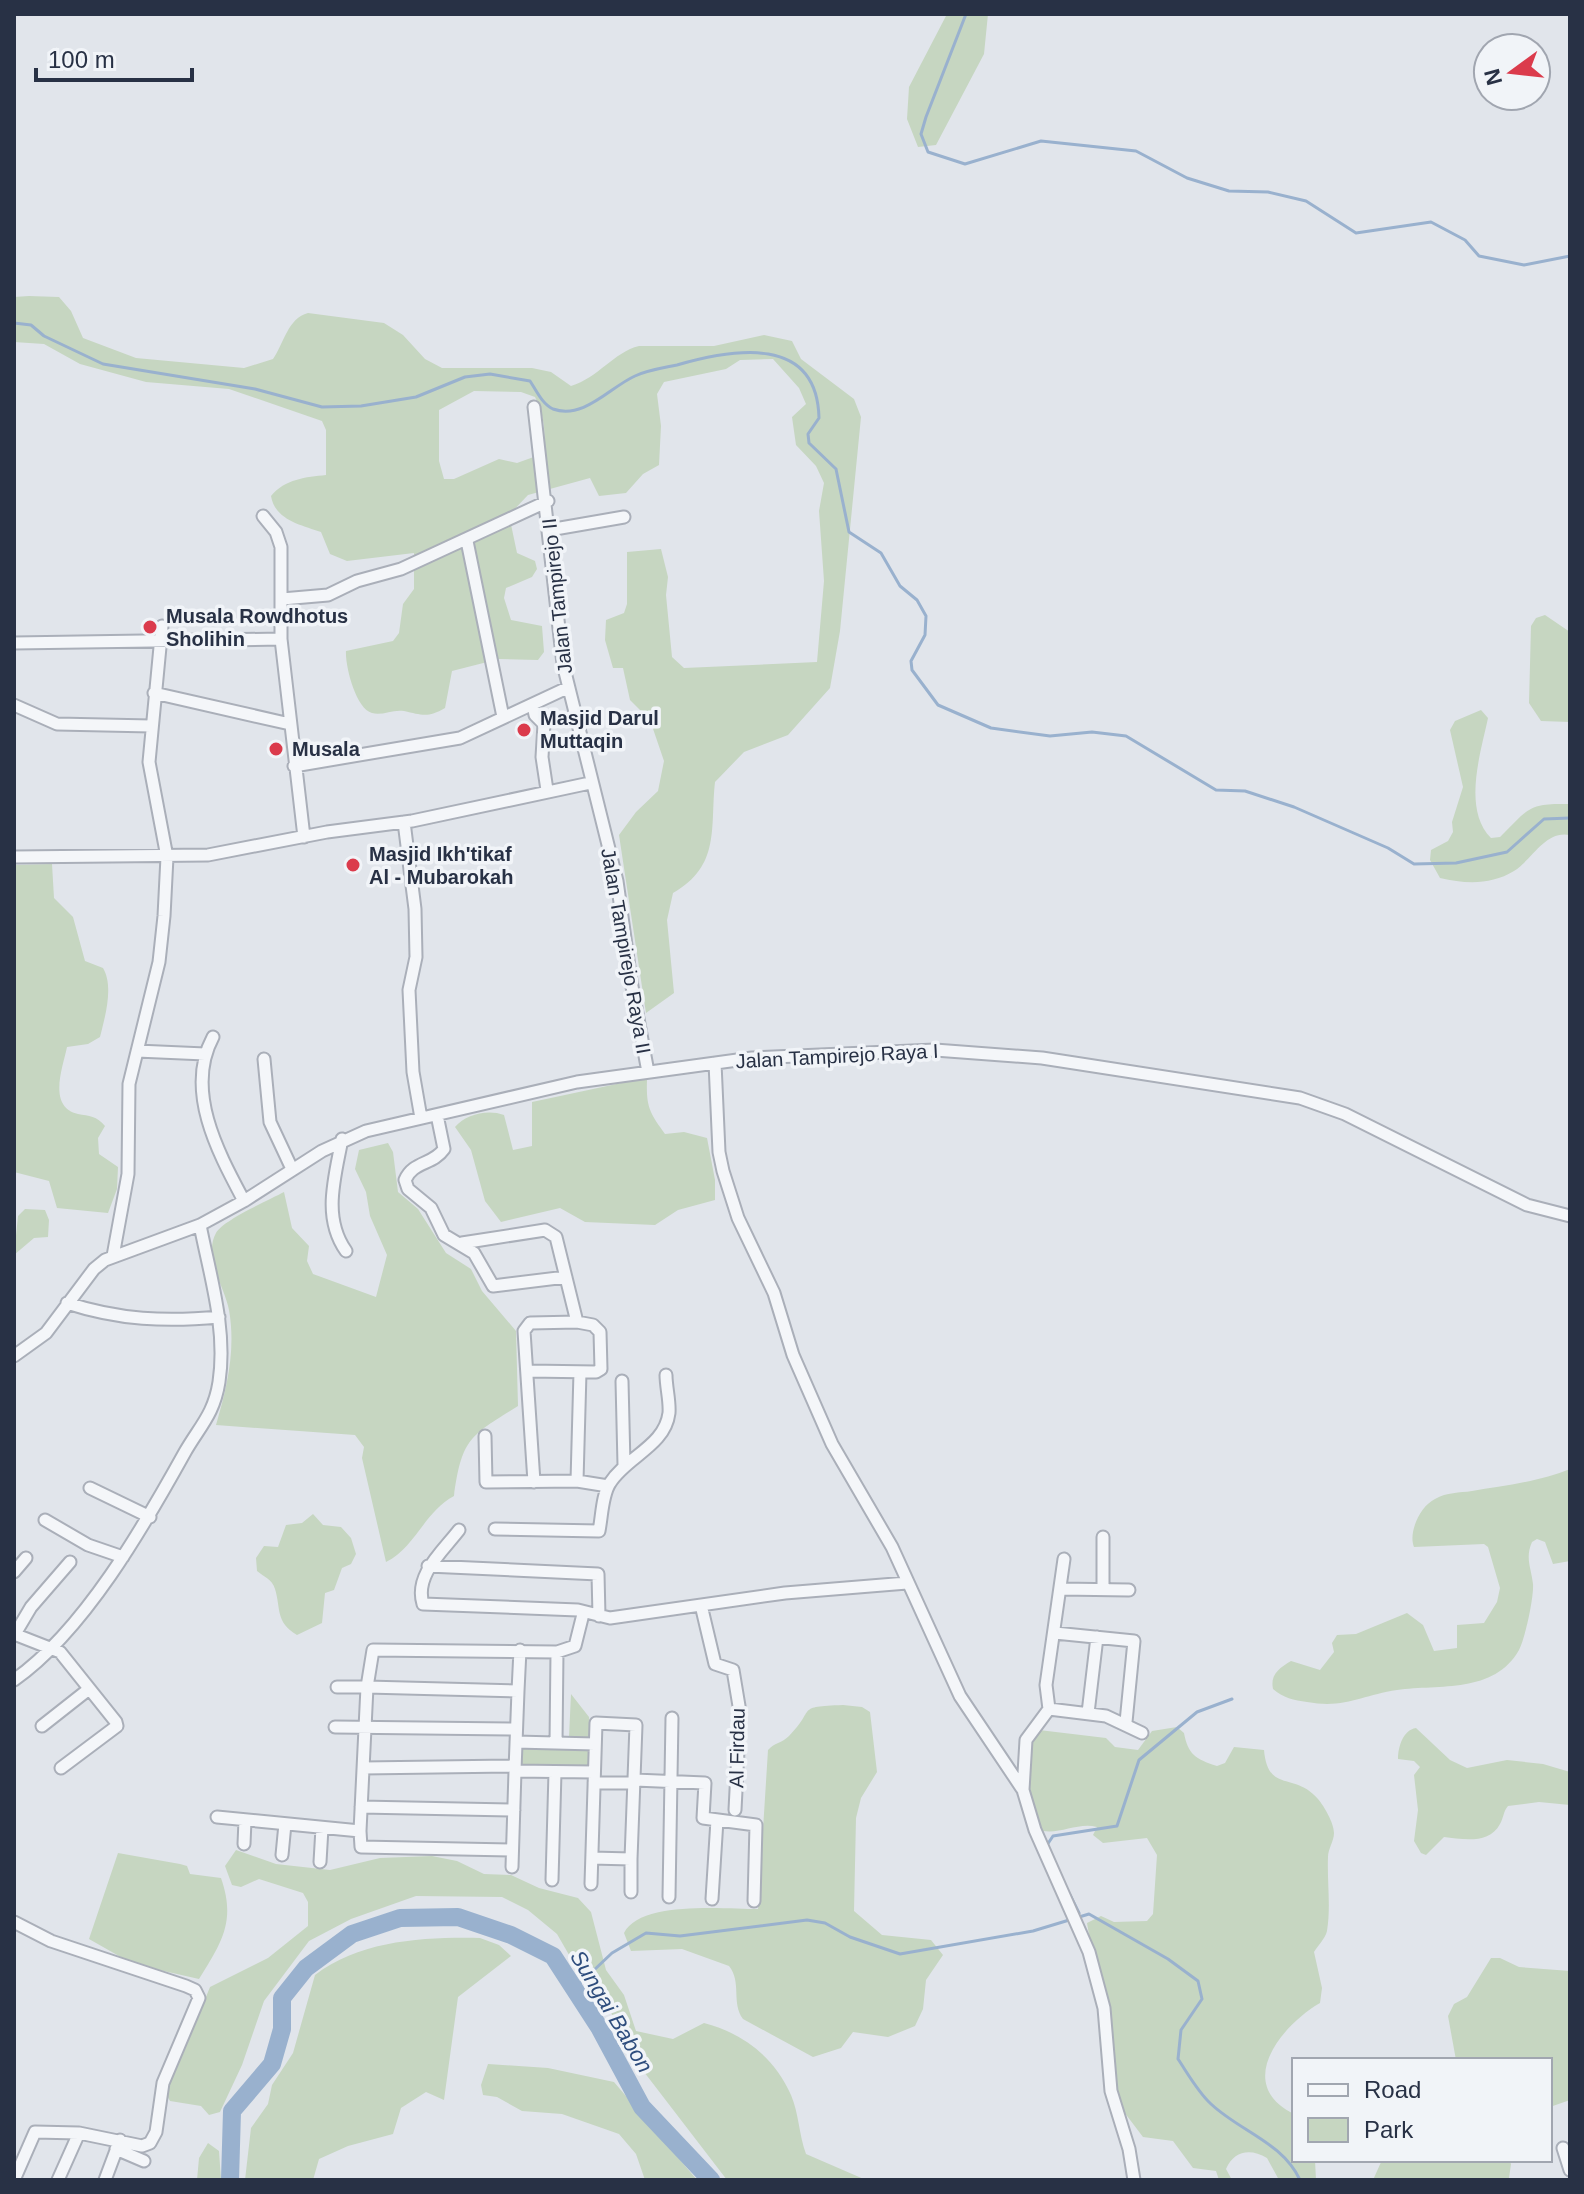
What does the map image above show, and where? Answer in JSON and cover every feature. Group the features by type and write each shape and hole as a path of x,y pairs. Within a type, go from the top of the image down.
{"street":[{"name":"Jalan Tampirejo II","path":"534,407 548,501 567,688 590,783"},
{"path":"282,599 328,595 467,541 548,501"},
{"path":"263,516 280,539 281,639 304,837"},
{"path":"549,530 624,517"},
{"path":"467,541 503,717"},
{"path":"14,1356 46,1333 94,1269 113,1256 128,1174 129,1084 159,962 167,857 152,791 151,726 162,626"},
{"path":"14,643 281,639"},
{"path":"294,766 460,738 567,688"},
{"path":"154,693 290,724"},
{"path":"14,705 57,724 151,726"},
{"path":"533,705 535,715 544,724 542,757 547,790"},
{"path":"14,857 167,857 219,853 404,822 590,783"},
{"name":"Jalan Tampirejo Raya II","path":"590,783 617,881 648,1072"},
{"path":"404,822 415,909 416,957 409,990 413,1072 421,1118"},
{"path":"213,1037 205,1054 204,1087 209,1126 244,1201"},
{"name":"Jalan Tampirejo Raya I","path":"113,1256 200,1225 342,1139 421,1118 577,1082 715,1063 935,1050 1042,1058 1300,1098 1345,1114 1527,1205 1570,1216"},
{"path":"137,1051 205,1054"},
{"path":"264,1059 270,1122 292,1169"},
{"path":"715,1063 719,1152 731,1201 774,1293 793,1355 832,1444 892,1547 960,1696 1023,1790 1035,1830 1079,1928 1104,2008 1111,2091 1129,2149 1134,2180"},
{"path":"437,1115 444,1149 440,1155 414,1166 405,1180 408,1189 431,1208 444,1235 462,1243 479,1260 493,1286 566,1277"},
{"path":"342,1139 333,1179 332,1218 346,1251"},
{"path":"14,1680 51,1649 123,1557 150,1517 188,1447 205,1426 215,1402 221,1361 219,1317 200,1225"},
{"path":"462,1243 549,1230 556,1237 577,1322"},
{"path":"67,1303 101,1314 138,1320 219,1317"},
{"path":"529,1371 580,1372 601,1369 600,1332 593,1325 577,1322 528,1325 524,1331 534,1482"},
{"path":"577,1481 580,1372"},
{"path":"495,1529 599,1531 608,1486 624,1465 650,1446 662,1431 669,1414 666,1375"},
{"path":"622,1381 624,1465"},
{"path":"485,1436 486,1482 577,1481 608,1486"},
{"path":"90,1488 150,1517"},
{"path":"45,1520 88,1545 123,1557"},
{"path":"459,1530 428,1566 421,1599 427,1606 578,1610 583,1614 610,1618 785,1593 907,1583"},
{"path":"1103,1537 1103,1589"},
{"path":"14,1572 26,1558"},
{"path":"1023,1790 1026,1740 1049,1709 1046,1685 1064,1559"},
{"path":"61,1768 117,1726 107,1707 60,1652 14,1634 31,1607 70,1562"},
{"path":"428,1566 598,1574 599,1616"},
{"path":"1061,1589 1129,1590"},
{"name":"Al Firdau","path":"701,1605 715,1664 733,1670 740,1712 735,1810"},
{"path":"512,1850 361,1847 367,1687 373,1650 557,1652 575,1646 583,1614"},
{"path":"1055,1633 1125,1638 1135,1643 1126,1722"},
{"path":"1088,1713 1097,1637"},
{"path":"512,1867 520,1650"},
{"path":"556,1743 557,1652"},
{"path":"337,1687 518,1691"},
{"path":"42,1726 89,1689"},
{"path":"1049,1709 1088,1713 1126,1722 1142,1733"},
{"path":"669,1897 672,1718"},
{"path":"591,1884 596,1723 636,1725 631,1892"},
{"path":"335,1727 516,1729"},
{"path":"516,1742 595,1744"},
{"path":"363,1768 515,1769 635,1781 705,1783 703,1818 756,1825 754,1901"},
{"path":"552,1880 555,1772"},
{"path":"361,1807 514,1810"},
{"path":"217,1817 360,1831"},
{"path":"244,1844 245,1820"},
{"path":"712,1899 717,1820"},
{"path":"282,1855 285,1824"},
{"path":"320,1862 322,1828"},
{"path":"592,1858 631,1859"},
{"path":"14,1922 51,1941 195,1990 199,1998 163,2083 156,2132 150,2143 142,2146 118,2144 79,2133 35,2132 15,2179"},
{"path":"58,2180 79,2133"},
{"path":"118,2144 144,2161"},
{"path":"105,2180 118,2144"},
{"path":"1563,2148 1570,2170"}],"green space":[{"path":"947,14 988,14 984,54 936,145 918,147 907,119 909,87"},
{"path":"14,297 59,297 71,311 83,338 136,358 244,368 273,359 291,326 308,313 384,323 403,335 425,359 442,368 532,368 551,372 571,386 639,346 714,346 764,335 792,341 801,359 854,399 861,417 840,631 830,688 788,735 744,752 715,782 712,830 706,858 699,871 673,893 667,920 674,993 646,1013 619,835 636,812 658,791 664,761 650,720 630,700 623,668 613,668 605,640 606,620 624,613 627,604 627,552 661,549 668,577 666,595 672,657 684,668 817,662 824,581 819,511 824,483 816,466 796,445 792,417 806,404 799,388 773,359 740,360 726,369 664,382 657,394 661,426 659,465 643,474 626,493 599,496 590,478 528,495 509,515 517,553 535,561 537,569 532,577 506,588 504,598 511,620 542,626 544,652 538,660 499,659 452,671 445,708 434,713 400,711 376,714 366,710 356,696 346,651 393,641 399,633 403,604 414,589 414,553 347,561 330,554 321,532 283,516 273,504 271,496 283,486 296,480 326,475 326,430 322,421 229,389 146,382 80,364 44,344 14,342","holes":["474,391 521,392 535,397 541,410 544,425 542,454 517,463 499,459 454,479 444,479 439,461 439,410"]},
{"path":"1545,615 1570,632 1570,722 1541,721 1529,703 1531,626 1536,618"},
{"path":"1481,710 1488,718 1478,763 1475,796 1482,826 1491,838 1500,837 1530,809 1570,804 1570,835 1546,841 1521,866 1496,879 1469,882 1440,878 1430,860 1431,850 1448,841 1453,832 1452,822 1463,787 1450,730 1455,721"},
{"path":"52,864 54,898 73,917 85,961 103,968 108,984 108,1002 100,1037 88,1044 67,1047 59,1085 60,1095 68,1110 96,1118 105,1126 98,1138 99,1154 118,1167 117,1189 108,1213 57,1208 49,1181 14,1172 14,865"},
{"path":"647,1080 650,1110 665,1134 684,1132 707,1138 715,1180 715,1200 678,1210 655,1225 585,1222 560,1208 501,1222 485,1201 471,1150 455,1127 471,1116 498,1113 504,1115 513,1150 532,1146 532,1102"},
{"path":"388,1143 393,1152 398,1192 418,1209 446,1253 471,1269 482,1291 516,1331 518,1406 471,1440 461,1462 454,1496 435,1511 405,1548 386,1562 362,1458 364,1447 355,1435 216,1425 227,1382 231,1325 212,1252 220,1228 284,1192 292,1228 309,1246 307,1261 313,1274 376,1297 387,1255 355,1169 359,1150"},
{"path":"25,1209 45,1210 49,1220 48,1237 34,1238 14,1255 18,1216"},
{"path":"1570,1469 1570,1561 1553,1564 1545,1542 1537,1539 1532,1542 1529,1558 1533,1590 1524,1637 1519,1650 1495,1674 1465,1684 1397,1690 1332,1704 1293,1699 1273,1689 1276,1672 1291,1661 1320,1670 1334,1652 1332,1643 1337,1635 1356,1634 1407,1613 1423,1625 1434,1651 1457,1648 1457,1625 1484,1623 1497,1602 1500,1588 1488,1547 1484,1544 1414,1547 1414,1528 1420,1514 1430,1502 1444,1495 1522,1483"},
{"path":"313,1514 323,1525 341,1527 351,1538 356,1554 351,1564 342,1568 334,1590 325,1593 322,1623 297,1635 282,1620 274,1586 257,1571 256,1558 264,1546 278,1547 286,1525 302,1523"},
{"path":"571,1694 589,1717 592,1739 569,1737"},
{"path":"862,1707 870,1712 877,1772 861,1798 856,1818 854,1911 882,1935 931,1940 943,1955 926,1980 923,2009 915,2026 888,2037 853,2032 841,2048 813,2057 743,2019 739,2013 735,1979 729,1966 682,1949 631,1951 624,1933 633,1922 665,1911 758,1909 768,1750 789,1736 812,1708"},
{"path":"1177,1727 1184,1733 1194,1755 1217,1766 1225,1763 1234,1747 1264,1750 1271,1772 1309,1791 1320,1802 1334,1829 1328,1857 1327,1931 1314,1952 1322,1988 1320,2003 1291,2025 1279,2040 1265,2071 1267,2087 1276,2102 1292,2113 1292,2162 1315,2162 1316,2180 1279,2180 1267,2158 1249,2152 1238,2155 1229,2163 1226,2169 1232,2180 1219,2180 1216,2171 1193,2168 1173,2141 1143,2137 1118,2104 1087,1923 1101,1916 1114,1922 1147,1921 1153,1914 1157,1855 1147,1838 1103,1843 1093,1835 1097,1827 1043,1831 1030,1793 1027,1768 1032,1742 1039,1730 1106,1738 1115,1747 1138,1750 1152,1731"},
{"path":"1416,1728 1450,1760 1467,1768 1507,1760 1543,1764 1570,1772 1570,1805 1539,1802 1508,1806 1500,1824 1489,1835 1475,1839 1444,1837 1426,1855 1421,1853 1414,1841 1418,1810 1414,1775 1420,1767 1414,1761 1398,1759 1402,1740 1411,1729"},
{"path":"522,1747 588,1748 588,1766 522,1765"},
{"path":"236,1850 276,1864 330,1870 380,1858 432,1856 457,1861 484,1874 511,1875 539,1888 578,1898 591,1912 606,1970 624,1995 636,2031 673,2039 704,2023 744,2040 766,2058 784,2081 794,2102 806,2154 866,2180 727,2180 641,2068 604,2000 572,1960 557,1934 528,1910 502,1897 416,1896 351,1919 309,1941 264,2001 242,2065 220,2112 209,2115 201,2106 170,2101 165,2092 169,2075 183,2054 210,1987 268,1958 308,1926 308,1902 303,1893 259,1879 241,1887 232,1885 225,1866"},
{"path":"118,1853 180,1864 187,1866 190,1874 221,1878 227,1919 220,1942 199,1979 133,1964 89,1939"},
{"path":"437,1938 480,1938 499,1945 511,1956 458,1997 444,2100 426,2092 401,2108 393,2134 348,2146 319,2159 313,2180 245,2180 251,2128 268,2104 272,2085 293,2053 315,1975 352,1954 394,1943"},
{"path":"1491,1958 1500,1958 1519,1967 1570,1971 1570,2100 1552,2106 1552,2058 1456,2058 1448,2016 1454,2004 1467,1997"},
{"path":"488,2064 548,2068 614,2082 697,2180 645,2180 636,2154 619,2134 562,2114 522,2111 497,2097 483,2095 481,2085"},
{"path":"208,2143 219,2151 221,2180 197,2180 199,2158"},
{"path":"1381,2162 1511,2164 1509,2178 1499,2180 1373,2180"}],"waterway":[{"path":"966,14 921,134 928,152 965,164 1041,141 1136,151 1187,178 1229,191 1268,192 1306,201 1356,233 1431,222 1465,240 1479,256 1524,265 1570,256"},
{"path":"14,323 31,325 44,336 103,364 255,389 322,407 361,406 416,397 465,377 490,374 530,381 553,409 575,410 640,374 699,359 746,353 768,354 788,360 804,372 815,391 819,418 808,434 809,443 836,469 849,532 881,553 900,586 917,600 926,616 925,635 911,661 912,670 938,705 991,728 1050,736 1092,732 1126,736 1216,790 1245,791 1294,807 1388,848 1414,864 1456,863 1507,852 1544,819 1570,818"},
{"path":"1047,1845 1053,1836 1117,1826 1139,1760 1197,1712 1232,1699"},
{"path":"1070,1895 1079,1913"},
{"path":"574,1989 612,1953 646,1933 680,1936 807,1920 825,1923 850,1937 900,1954 1033,1931 1089,1914 1168,1959 1198,1981 1202,1999 1181,2030 1178,2059 1211,2104 1283,2156 1300,2180"},
{"name":"Sungai Babon","path":"230,2180 232,2111 272,2064 282,2029 282,1998 306,1968 352,1934 400,1918 458,1917 511,1935 553,1956 599,2027 642,2107 711,2180"}],"place":[{"name":"Musala Rowdhotus Sholihin","path":"150,627"},
{"name":"Masjid Darul Muttaqin","path":"524,730"},
{"name":"Musala","path":"276,749"},
{"name":"Masjid Ikh'tikaf Al - Mubarokah","path":"353,865"}]}
